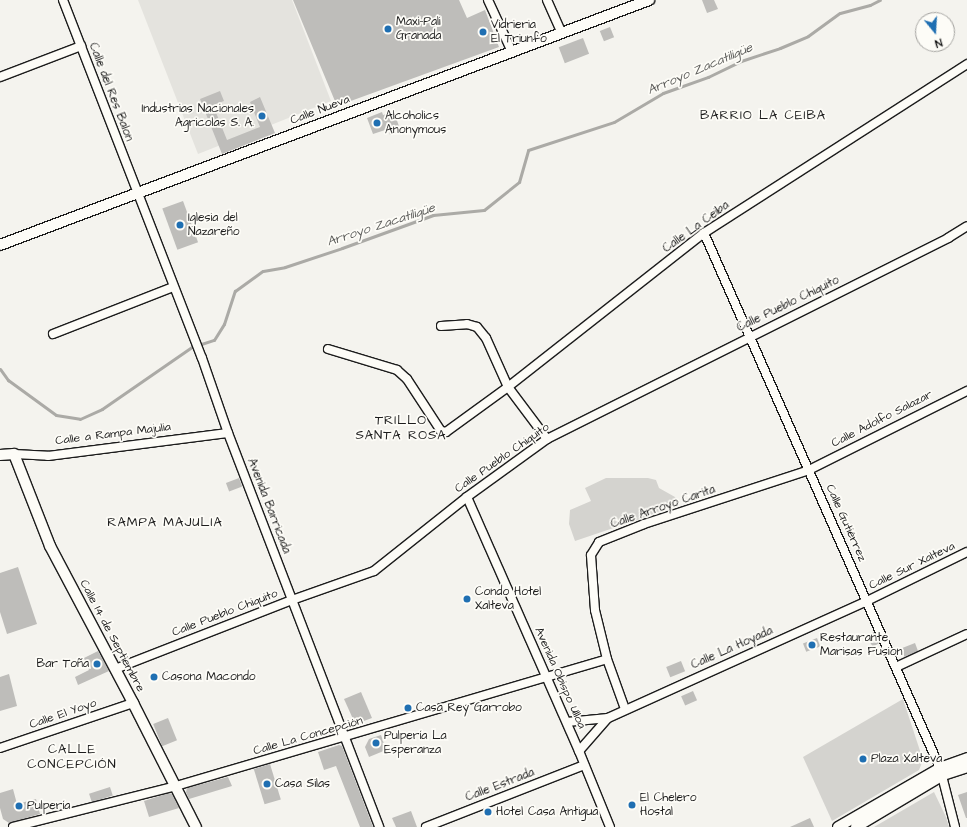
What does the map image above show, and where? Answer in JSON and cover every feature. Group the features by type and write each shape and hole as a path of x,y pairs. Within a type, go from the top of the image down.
{"street":[{"name":"Calle del Res Balon","path":"63,0 137,193"},
{"path":"488,0 512,52"},
{"path":"547,0 562,33"},
{"name":"Calle Nueva","path":"0,245 649,0"},
{"path":"0,77 81,46"},
{"name":"Calle La Ceiba","path":"328,349 397,370 407,379 441,431 446,432 508,387 704,233 967,64"},
{"name":"Avenida Barricada","path":"137,193 202,358 228,433 379,827"},
{"name":"Calle Pueblo Chiquito","path":"115,669 292,600 374,571 467,497 547,439 948,238 967,226"},
{"name":"Calle Gutiérrez","path":"704,233 941,771 955,827"},
{"path":"53,334 173,286"},
{"path":"441,326 467,324 478,327 486,338 508,387 547,439"},
{"name":"Calle Adolfo Salazar","path":"809,470 967,391"},
{"name":"Calle a Rampa Majulia","path":"0,455 14,454 48,456 228,433"},
{"name":"Calle 14 de Septiembre","path":"14,454 50,546 133,703 196,827"},
{"name":"Calle Arroyo Carita","path":"625,709 607,659 595,610 592,555 599,542 644,524 809,470"},
{"name":"Avenida Obispo Ulloa","path":"467,497 567,722 610,827"},
{"name":"Calle Sur Xalteva","path":"867,601 967,552"},
{"name":"Calle La Hoyada","path":"579,751 608,718 625,709 867,601"},
{"path":"896,667 967,634"},
{"name":"Calle La Concepción","path":"13,827 176,786 607,659"},
{"name":"Calle El Yoyo","path":"0,748 133,703"},
{"name":"Calle La Hoyada","path":"567,722 608,718"},
{"path":"838,827 967,758"},
{"name":"Calle Estrada","path":"426,827 584,766"},
{"path":"856,827 941,771 967,767"}],"shaded area":[{"path":"138,0 292,0 331,101 198,154"},
{"path":"606,478 648,478 656,480 659,488 675,497 678,504 640,519 575,541 569,524 570,510 591,501 585,488"},
{"name":"Plaza Xalteva","path":"903,699 923,760 919,770 832,821 803,757"},
{"path":"934,792 949,827 874,827"}],"building":[{"name":"Maxi-Pali Granada","path":"293,0 459,0 467,18 485,10 499,47 337,106"},
{"path":"702,0 714,0 718,9 707,13"},
{"path":"610,27 614,37 604,41 600,31"},
{"path":"583,38 589,54 565,63 559,47"},
{"name":"Industrias Nacionales Agricolas S. A.","path":"220,91 224,101 213,105 227,140 260,127 250,102 260,97 275,133 222,154 200,99"},
{"path":"382,112 383,115 394,112 401,132 390,135 388,129 373,134 367,118"},
{"name":"Iglesia del Nazareño","path":"183,201 198,242 177,250 162,209"},
{"path":"239,478 242,486 229,491 226,483"},
{"path":"18,567 37,624 7,634 0,612 0,573"},
{"path":"874,632 879,643 873,647 866,636"},
{"name":"Restaurante Marisas Fusion","path":"817,638 820,646 806,652 803,643"},
{"path":"915,643 918,651 904,657 901,648"},
{"name":"Bar Toña","path":"98,651 109,671 78,685 75,677 89,670 84,658"},
{"path":"681,661 685,671 670,677 666,667"},
{"path":"9,674 17,706 0,711 0,677"},
{"path":"693,691 697,700 685,705 681,696"},
{"path":"361,692 372,718 361,722 353,719 344,699"},
{"path":"168,718 177,740 162,746 153,724"},
{"name":"Pulpería La Esperanza","path":"381,735 386,750 369,757 365,747 369,739"},
{"path":"339,745 342,746 373,827 360,827 336,766 324,770 318,752"},
{"name":"Casa Silas","path":"270,764 281,799 265,804 254,769"},
{"path":"228,777 232,786 189,799 186,792 187,788"},
{"path":"110,787 113,796 92,802 89,794"},
{"name":"Pulpería","path":"13,789 17,804 36,799 40,814 9,823 3,819 0,808 0,793"},
{"path":"967,792 967,818 966,818 958,795"},
{"path":"169,793 172,794 179,808 149,817 144,801"},
{"path":"411,811 417,827 396,827 392,818"},
{"path":"810,818 814,827 790,827"}],"waterway":[{"name":"Arroyo Zacatiligüe","path":"0,369 8,380 56,415 80,419 102,409 192,347 214,340 224,324 235,291 263,271 285,267 433,215 484,210 519,182 528,150 614,122 663,93 708,77 741,61 780,48 808,36 840,13 870,5 880,0"}],"place":[{"name":"Maxi-Pali Granada","path":"388,29"},
{"name":"Vidrieria El Triunfo","path":"483,32"},
{"name":"Industrias Nacionales Agricolas S. A.","path":"262,116"},
{"name":"Alcoholics Anonymous","path":"377,123"},
{"name":"Iglesia del Nazareño","path":"180,225"},
{"name":"Condo Hotel Xalteva","path":"467,599"},
{"name":"Restaurante Marisas Fusion","path":"812,645"},
{"name":"Bar Toña","path":"97,664"},
{"name":"Casona Macondo","path":"154,677"},
{"name":"Casa Rey Garrobo","path":"408,708"},
{"name":"Pulpería La Esperanza","path":"376,743"},
{"name":"Plaza Xalteva","path":"863,759"},
{"name":"Casa Silas","path":"267,784"},
{"name":"El Chelero Hostal","path":"632,805"},
{"name":"Pulpería","path":"19,806"},
{"name":"Hotel Casa Antigua","path":"488,812"}],"district":[{"name":"BARRIO LA CEIBA","path":"763,115"},
{"name":"TRILLO SANTA ROSA","path":"401,428"},
{"name":"RAMPA MAJULIA","path":"165,522"},
{"name":"CALLE CONCEPCIÓN","path":"72,758"}]}
